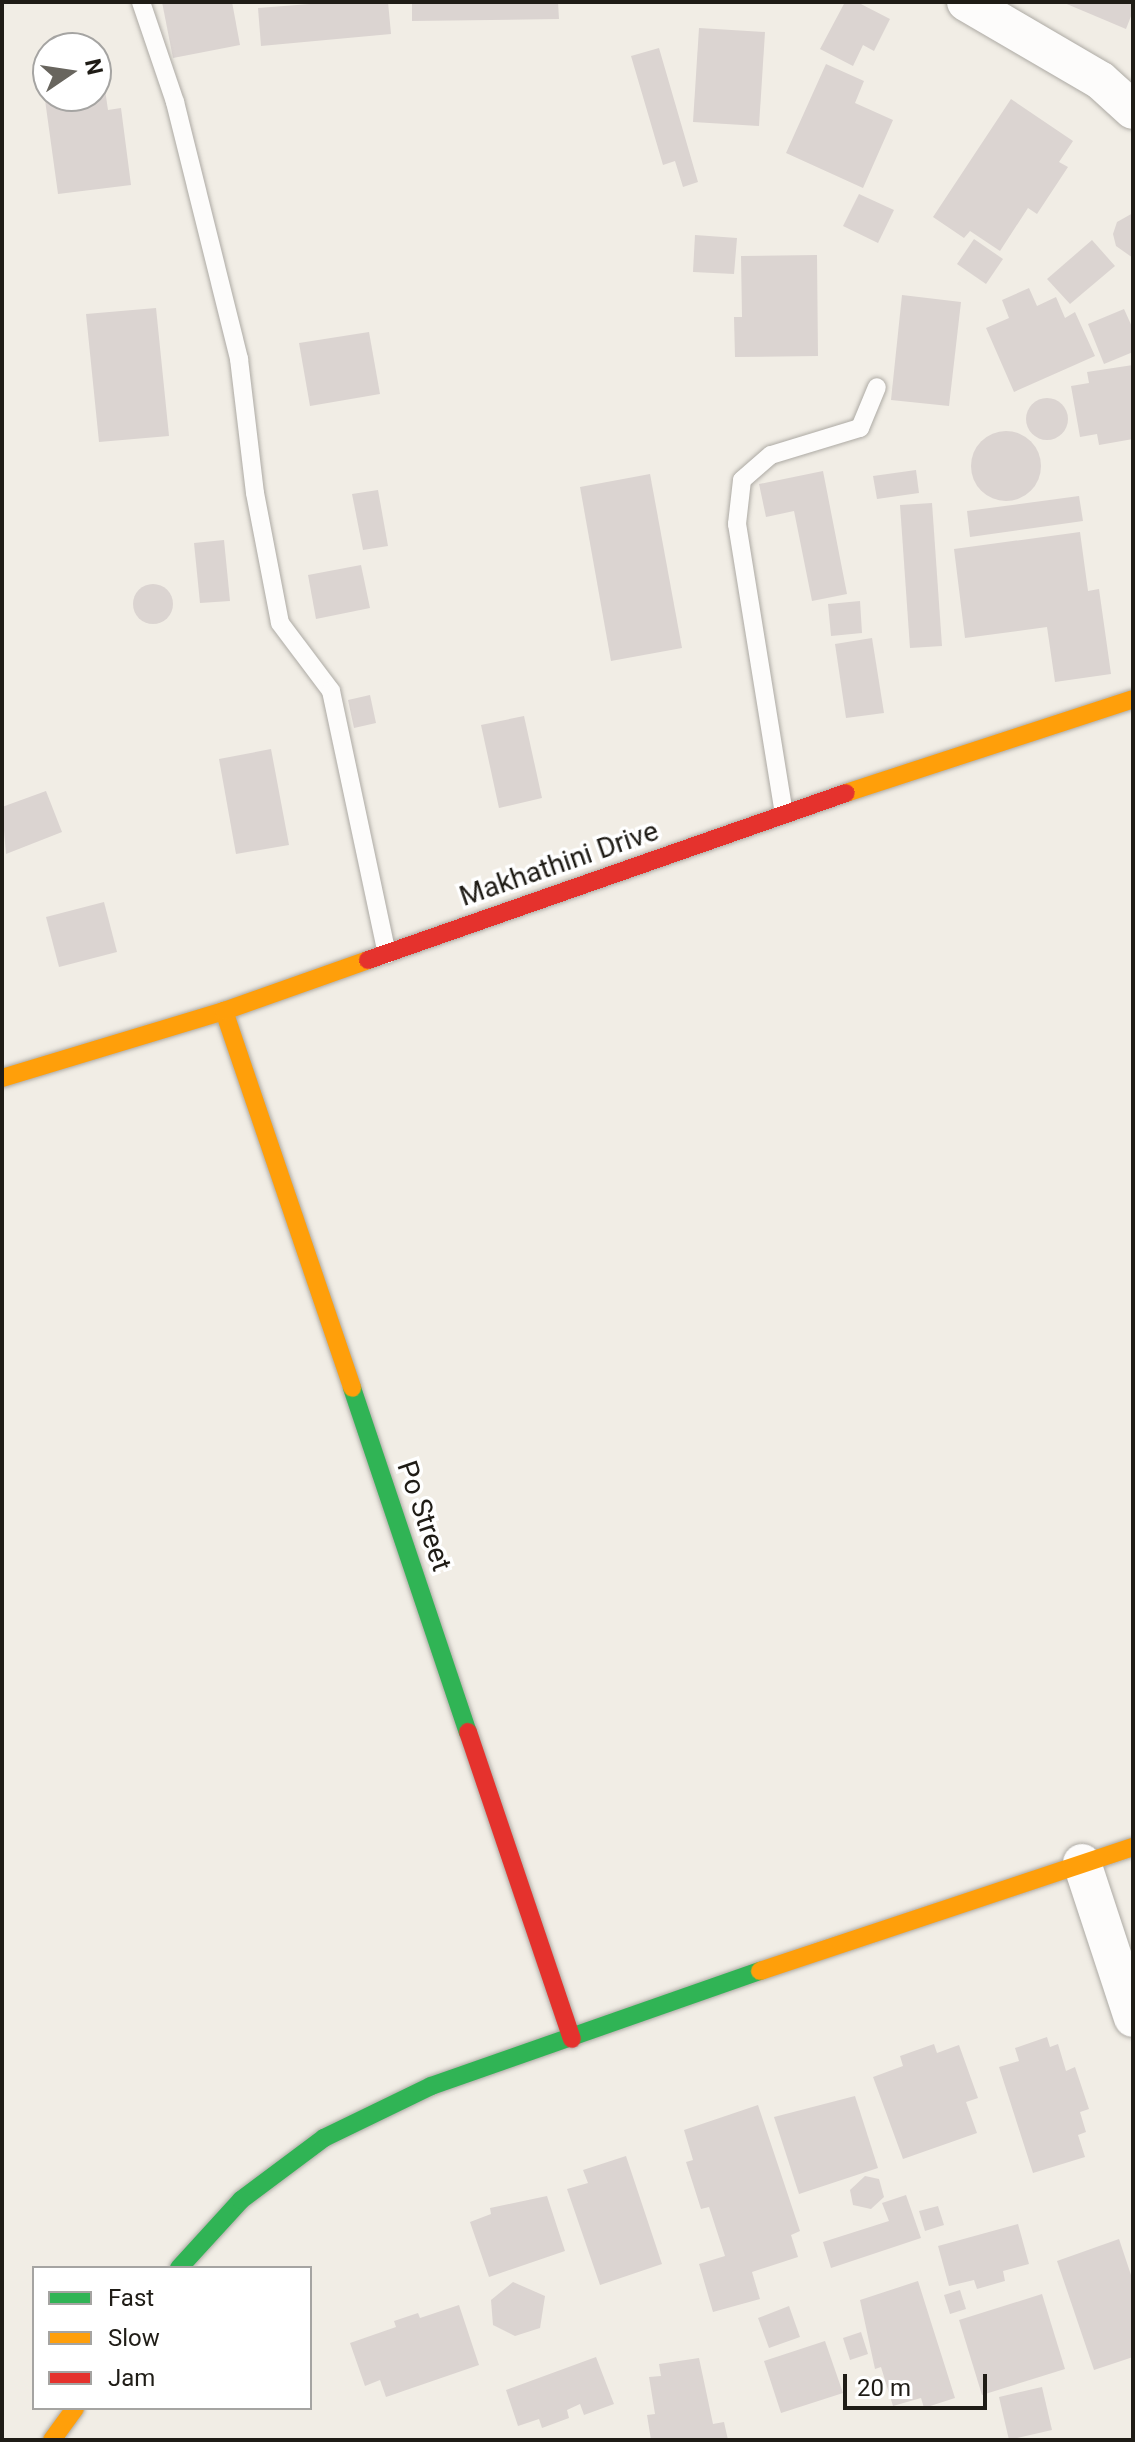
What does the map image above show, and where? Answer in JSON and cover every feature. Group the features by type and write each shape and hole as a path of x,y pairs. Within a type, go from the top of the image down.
{"street":[{"path":"966,2 1101,81 1133,110"},
{"name":"Makhathini Drive","path":"2,1078 224,1011 784,814 1133,699"},
{"name":"Po Street","path":"224,1011 572,2039"},
{"path":"181,2266 241,2200 324,2138 431,2086 1133,1847"},
{"path":"1082,1863 1133,2018"},
{"path":"52,2440 74,2410"}],"lane":[{"path":"141,2 175,102 239,359 255,493 280,623 331,691 387,954"},
{"path":"784,814 737,524 742,480 771,455 860,428 877,387"}],"building":[{"path":"162,2 232,2 240,45 173,58"},
{"path":"388,2 391,34 261,46 258,8"},
{"path":"412,2 558,2 559,19 412,21"},
{"path":"845,2 857,2 890,19 874,51 863,45 853,66 820,49"},
{"path":"1062,2 1133,2 1133,11 1126,29"},
{"path":"699,28 765,32 759,126 693,122"},
{"path":"659,48 698,182 683,187 675,161 663,165 631,56"},
{"path":"826,64 864,81 855,103 893,120 863,188 786,153"},
{"path":"1011,99 1073,141 1059,162 1068,167 1037,214 1028,208 1000,251 970,231 964,238 933,217"},
{"path":"121,108 131,185 58,194 47,112 112,112"},
{"path":"859,194 894,210 878,243 843,226"},
{"path":"1133,213 1133,258 1116,246 1113,234 1117,222"},
{"path":"695,235 737,238 734,274 693,272"},
{"path":"974,239 1003,259 986,284 957,264"},
{"path":"1092,240 1115,266 1070,304 1047,279"},
{"path":"817,255 818,356 735,357 734,317 742,317 741,256"},
{"path":"1029,288 1037,306 1056,297 1065,318 1075,312 1095,356 1014,392 986,328 1009,318 1002,300"},
{"path":"902,295 961,302 949,406 891,400"},
{"path":"156,308 169,436 99,442 86,314"},
{"path":"1124,309 1133,329 1133,352 1104,364 1088,324"},
{"path":"369,332 380,394 310,406 299,343"},
{"path":"1133,365 1133,439 1099,445 1097,434 1080,437 1071,386 1089,383 1087,372"},
{"path":"1047,398 1062,404 1068,419 1062,434 1047,440 1032,434 1026,419 1032,404"},
{"path":"1006,431 1031,441 1041,466 1031,491 1006,501 981,491 971,466 981,441"},
{"path":"916,470 919,493 877,499 873,476"},
{"path":"823,471 847,594 812,601 794,511 766,517 759,484"},
{"path":"650,474 682,648 611,661 580,487"},
{"path":"378,490 388,546 363,550 352,494"},
{"path":"1079,496 1083,521 970,537 967,511"},
{"path":"932,503 942,646 910,648 900,505"},
{"path":"1080,532 1088,591 1099,589 1111,674 1055,682 1047,627 965,638 954,549"},
{"path":"224,540 230,601 200,603 194,543"},
{"path":"361,565 370,608 316,619 308,575"},
{"path":"153,584 167,590 173,604 167,618 153,624 139,618 133,604 139,590"},
{"path":"860,601 862,633 831,636 828,604"},
{"path":"872,638 884,713 846,718 835,644"},
{"path":"370,695 376,723 354,728 348,700"},
{"path":"524,716 542,798 499,808 481,725"},
{"path":"271,749 289,845 236,854 219,759"},
{"path":"46,791 62,832 6,854 2,807"},
{"path":"104,902 117,952 59,967 46,917"},
{"path":"1047,2037 1050,2047 1058,2044 1066,2071 1075,2067 1089,2109 1080,2112 1086,2132 1078,2135 1085,2157 1033,2173 999,2067 1019,2061 1015,2048"},
{"path":"934,2044 937,2053 959,2045 978,2098 966,2102 977,2133 903,2159 873,2077 903,2066 900,2056"},
{"path":"855,2096 878,2168 799,2194 774,2117"},
{"path":"758,2105 800,2231 791,2235 798,2257 752,2272 760,2299 713,2312 699,2264 725,2256 709,2207 701,2209 686,2162 693,2160 684,2130"},
{"path":"626,2156 662,2264 600,2285 567,2189 588,2183 583,2170"},
{"path":"865,2176 879,2179 884,2197 871,2209 853,2205 850,2190"},
{"path":"906,2195 921,2238 831,2268 823,2242 889,2221 882,2203"},
{"path":"547,2196 565,2251 489,2277 470,2222 491,2214 490,2208"},
{"path":"938,2206 944,2225 925,2231 919,2211"},
{"path":"1018,2224 1029,2264 1003,2271 1005,2281 977,2289 974,2280 949,2286 938,2246"},
{"path":"1119,2239 1133,2281 1133,2357 1094,2370 1057,2261"},
{"path":"918,2281 955,2398 924,2408 921,2398 893,2406 881,2367 875,2369 860,2300"},
{"path":"513,2282 545,2296 540,2328 515,2336 493,2325 491,2300"},
{"path":"960,2290 966,2309 950,2314 944,2295"},
{"path":"1042,2294 1065,2369 982,2395 959,2320"},
{"path":"459,2305 479,2365 386,2397 380,2380 365,2386 350,2343 396,2327 394,2321 418,2313 420,2318"},
{"path":"789,2306 800,2337 769,2348 758,2318"},
{"path":"861,2332 868,2354 850,2360 843,2338"},
{"path":"825,2341 843,2393 781,2413 764,2361"},
{"path":"596,2357 614,2404 584,2415 580,2404 567,2410 569,2418 542,2428 539,2419 518,2426 506,2390"},
{"path":"699,2358 713,2424 724,2422 728,2440 651,2440 647,2415 655,2414 649,2377 661,2376 659,2364"},
{"path":"1042,2387 1052,2430 1009,2440 999,2397"}],"traffic: fast":[{"path":"352,1388 468,1732"},
{"path":"181,2266 241,2200 324,2138 431,2086 760,1971"}],"traffic: slow":[{"path":"846,793 1133,699"},
{"path":"2,1078 224,1011 368,960"},
{"path":"224,1011 352,1388"},
{"path":"760,1971 1133,1847"},
{"path":"52,2440 74,2410"}],"traffic: jam":[{"path":"368,960 846,793"},
{"path":"468,1732 572,2039"}]}
